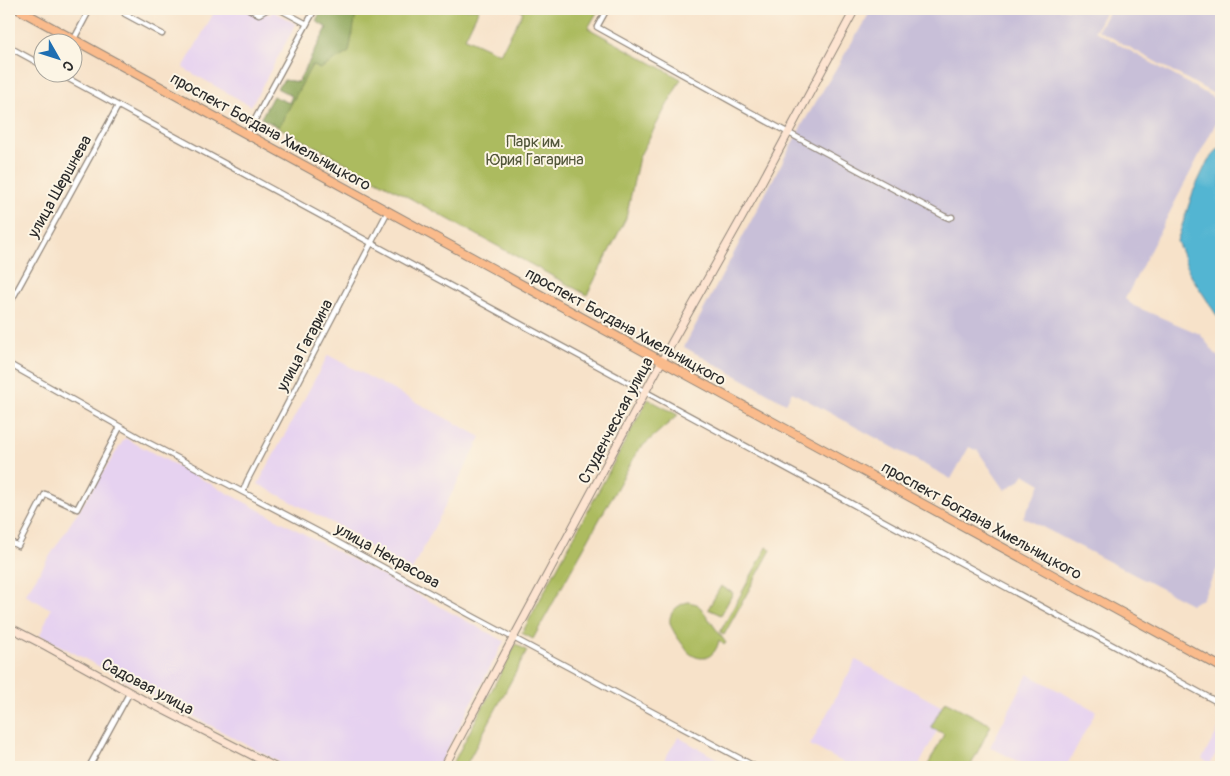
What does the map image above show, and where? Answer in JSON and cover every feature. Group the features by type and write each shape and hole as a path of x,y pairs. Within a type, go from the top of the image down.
{"main road":[{"name":"проспект Богдана Хмельницкого","path":"18,9 61,32"},
{"name":"Студенческая улица","path":"444,767 662,361 855,9"},
{"name":"проспект Богдана Хмельницкого","path":"82,43 1221,667"},
{"name":"Садовая улица","path":"9,627 275,767"}],"street":[{"path":"78,32 90,9"},
{"path":"128,9 125,14 162,34"},
{"path":"249,9 259,14 268,9"},
{"path":"279,9 307,24"},
{"path":"247,134 315,9"},
{"path":"606,9 597,27 946,218 952,217"},
{"path":"9,47 32,60"},
{"path":"74,82 1221,704"},
{"name":"улица Шершнева","path":"9,305 118,106"},
{"name":"улица Гагарина","path":"243,491 247,480 388,211"},
{"name":"улица Некрасова","path":"9,364 148,443 243,491 756,767"},
{"path":"9,541 18,546 45,494 77,508 120,426"},
{"path":"89,767 130,692"}],"shaded area":[{"path":"216,9 259,9 270,15 272,11 296,24 251,106 183,68"},
{"path":"872,9 1107,9 1095,31 1221,102 1221,113 1125,299 1134,306 1200,334 1221,361 1221,561 1202,599 1191,604 1023,517 1041,484 1024,474 1019,481 1005,490 978,451 969,447 951,479 792,392 786,403 684,347 802,125"},
{"path":"1110,9 1221,9 1221,96 1098,30"},
{"path":"328,355 481,437 412,570 359,541 357,536 258,484"},
{"path":"125,438 504,641 438,767 289,767 40,635 51,609 25,595"},
{"path":"856,660 948,710 918,767 852,767 810,745"},
{"path":"1028,674 1096,711 1066,767 1029,767 990,747"},
{"path":"1221,725 1221,744 1210,764 1202,759"},
{"path":"678,737 732,767 660,767"}],"green space":[{"name":"Парк им. Юрия Гагарина","path":"322,9 479,9 465,38 500,54 523,12 518,9 599,9 588,28 681,79 639,157 626,218 587,295 261,118 273,96 289,103 292,96 277,88 284,80 298,82 327,28 316,21"},
{"path":"322,9 357,9 349,52 320,69 312,65 279,127 261,118 273,96 289,103 292,96 277,88 284,80 298,82 327,28 316,21"},
{"path":"648,399 678,415 638,450 533,639 522,633"},
{"path":"767,547 771,550 724,635 720,632"},
{"path":"721,586 733,593 721,615 708,609"},
{"path":"688,602 697,604 701,608 726,643 724,645 719,640 715,651 708,657 698,658 688,652 670,624 671,615 676,608"},
{"path":"516,644 527,651 465,767 451,767"},
{"path":"945,701 991,725 970,767 927,767 944,734 931,727"}],"water":[{"path":"1221,146 1221,322 1190,274 1177,241 1193,192 1208,160"}]}
